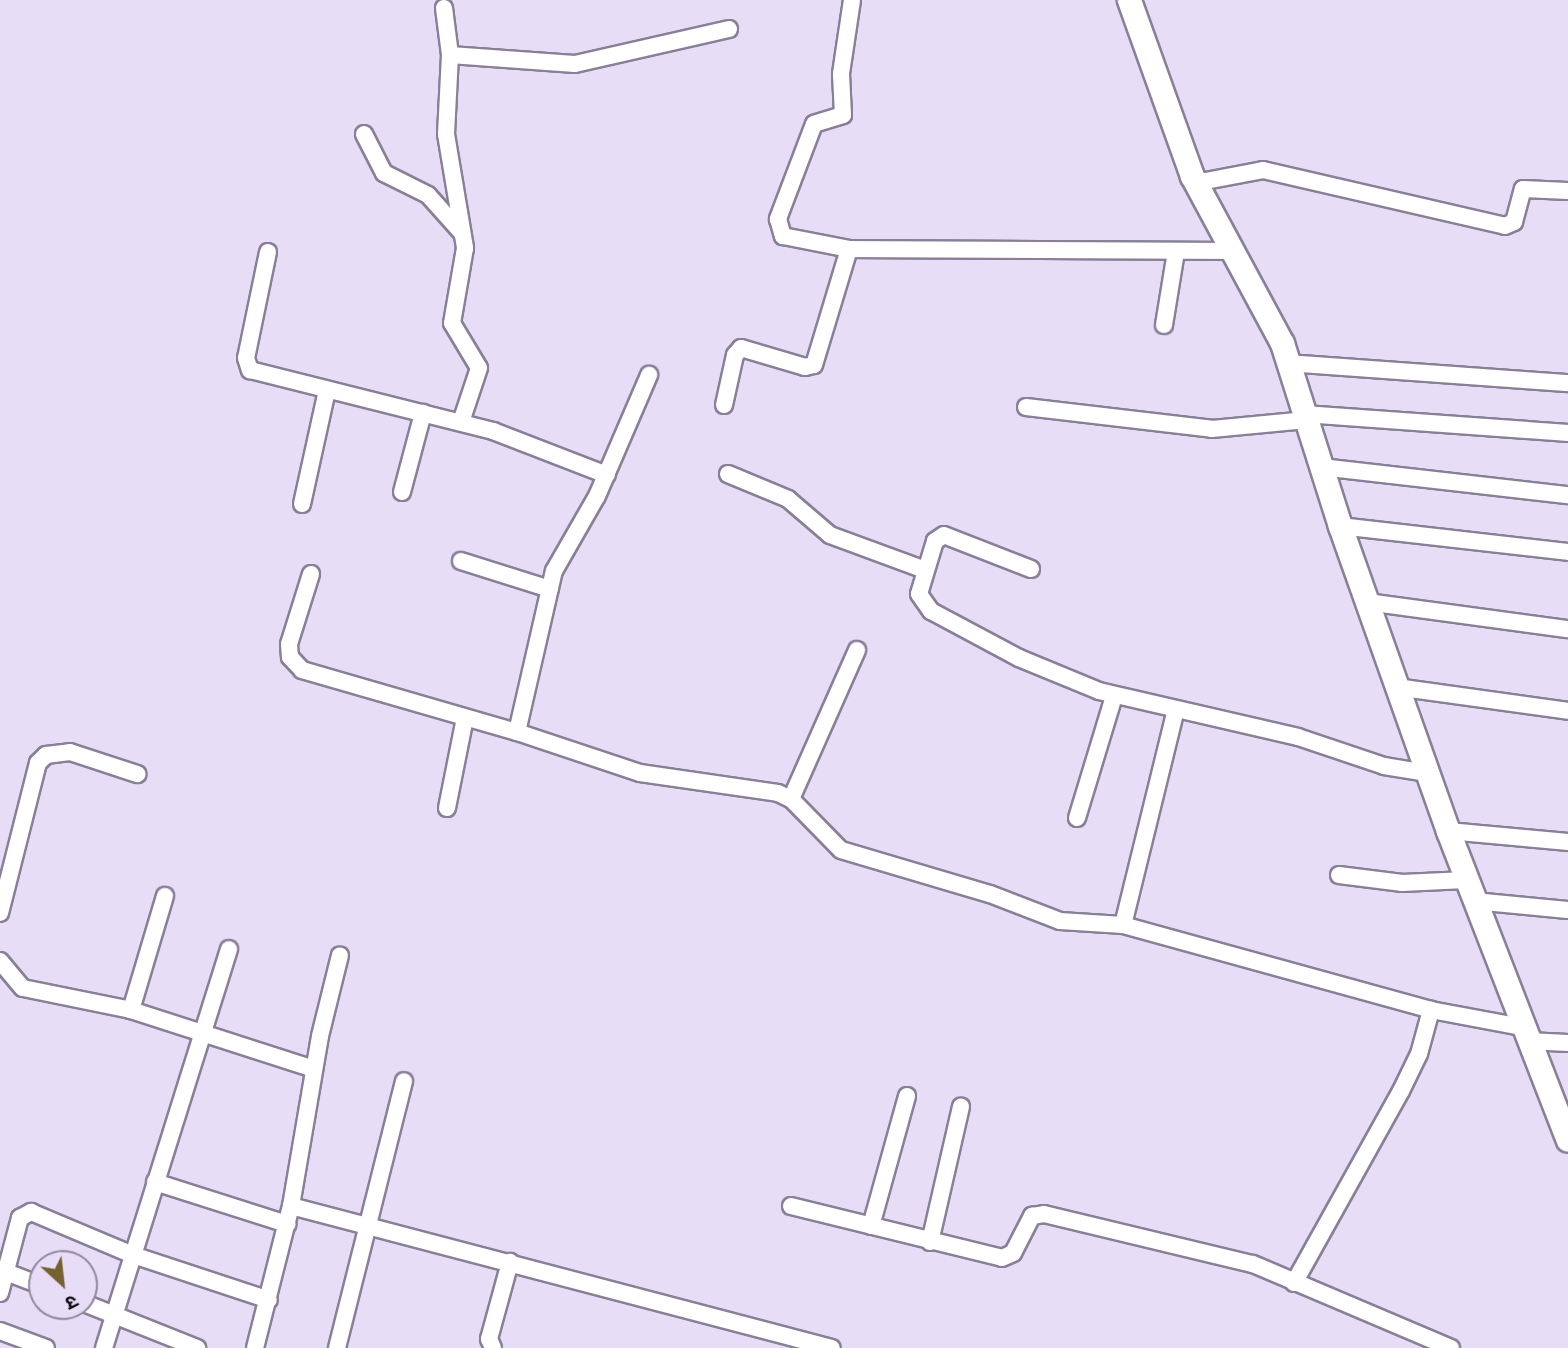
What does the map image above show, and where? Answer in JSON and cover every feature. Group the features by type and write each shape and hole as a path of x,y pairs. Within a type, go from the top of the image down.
{"street":[{"path":"852,0 841,74 843,116 837,121 816,121 777,228 792,241 849,249 1230,251"},
{"path":"1129,0 1195,183 1230,251 1275,327 1396,687 1470,891 1568,1140"},
{"path":"443,8 450,55 445,117 465,257 452,323 479,368 461,422"},
{"path":"450,55 575,64 729,29"},
{"path":"363,134 384,173 428,195 463,235"},
{"path":"1195,183 1263,170 1505,226 1514,222 1523,189 1568,191"},
{"path":"724,405 735,355 741,348 814,365 849,249"},
{"path":"268,252 248,368 461,422 607,475"},
{"path":"1164,325 1175,252"},
{"path":"1288,363 1568,383"},
{"path":"517,732 558,563 607,475 649,375"},
{"path":"302,504 327,390"},
{"path":"1026,407 1212,429 1305,417 1568,433"},
{"path":"402,492 423,413"},
{"path":"1321,467 1568,495"},
{"path":"728,474 788,499 830,535 925,569"},
{"path":"1340,526 1568,552"},
{"path":"1031,569 944,535 935,541 919,594 931,611 1019,658 1114,696 1298,737 1384,766 1427,773"},
{"path":"461,561 550,589"},
{"path":"311,574 289,644 294,664 302,670 517,732 640,773 767,790 791,799 841,850 1071,924 1123,925 1431,1010 1568,1043"},
{"path":"1367,602 1568,629"},
{"path":"791,799 857,650"},
{"path":"1396,687 1568,711"},
{"path":"1077,818 1114,696"},
{"path":"1123,925 1176,710"},
{"path":"447,808 465,718"},
{"path":"0,913 38,763 46,755 70,752 137,774"},
{"path":"1448,831 1568,842"},
{"path":"1339,875 1470,891 1568,910"},
{"path":"131,1010 165,896"},
{"path":"103,1348 229,949"},
{"path":"255,1348 291,1206 314,1069 340,955"},
{"path":"0,961 23,988 131,1010 314,1069"},
{"path":"1294,1283 1401,1091 1419,1054 1431,1010"},
{"path":"337,1348 404,1081"},
{"path":"871,1226 907,1097"},
{"path":"930,1242 961,1107"},
{"path":"155,1182 287,1224"},
{"path":"291,1206 832,1348"},
{"path":"791,1206 930,1242 1008,1257 1032,1216 1044,1214 1232,1257 1294,1283 1415,1341 1451,1348"},
{"path":"0,1293 20,1218 27,1212 133,1255 269,1300"},
{"path":"493,1348 489,1339 510,1262"},
{"path":"6,1272 28,1281"},
{"path":"98,1308 197,1348"},
{"path":"0,1331 46,1348"}]}
